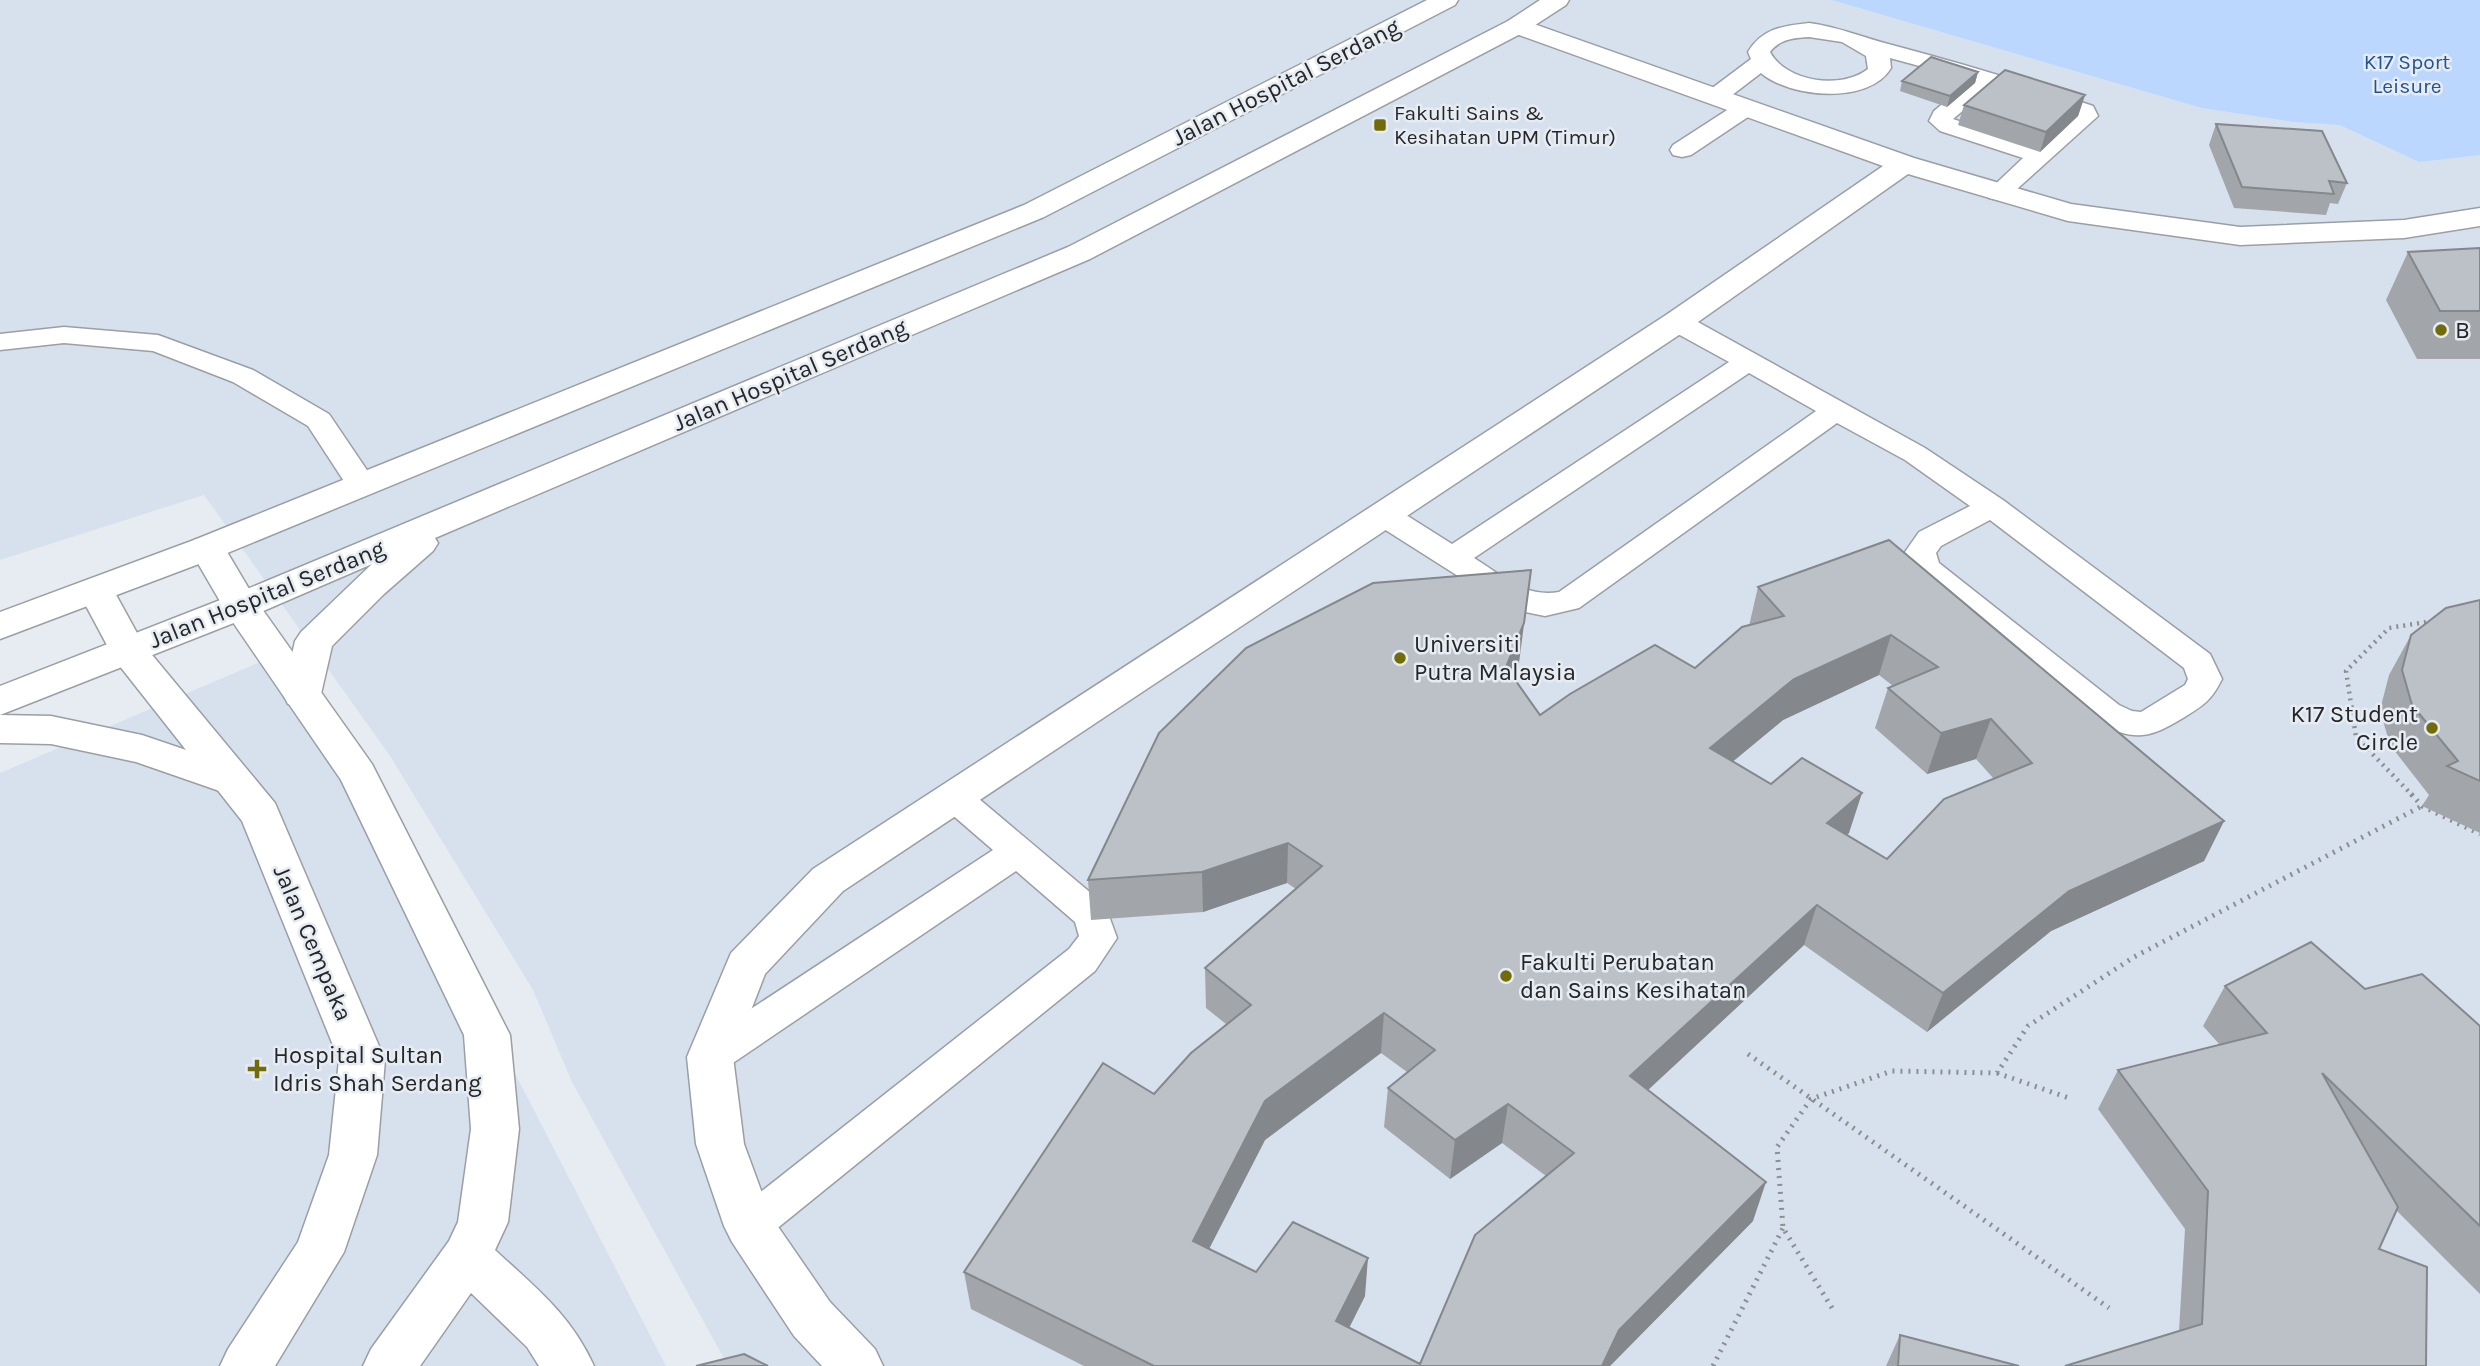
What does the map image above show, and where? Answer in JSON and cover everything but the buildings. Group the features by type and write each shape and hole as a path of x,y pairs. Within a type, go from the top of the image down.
{"street":[{"name":"Jalan Hospital Serdang","path":"0,626 206,548 1034,211 1446,0"},
{"name":"Jalan Hospital Serdang","path":"0,701 241,606 1079,253 1517,26 1557,0"},
{"path":"1517,26 1904,164 2068,212 2239,236 2404,229 2480,217"},
{"path":"857,1366 812,1319 749,1226 720,1144 710,1057 747,965 828,880 1677,322 1904,164"},
{"path":"302,694 314,641 371,585 448,519"},
{"path":"206,548 241,606 358,775 487,1035 495,1129 483,1222 467,1257 388,1366"},
{"name":"Jalan Cempaka","path":"96,591 128,651 260,814 362,1060 353,1155 319,1252 246,1366"},
{"path":"0,729 51,730 142,749 231,780"},
{"path":"467,1257 545,1330 568,1366"}],"lane":[{"path":"1866,45 1876,53 1880,62 1878,71 1871,78 1840,86 1801,83 1770,70 1761,62 1759,52 1763,43 1774,36 1790,32 1830,32 1866,45 1988,78 2085,111 2086,116 1998,193"},
{"path":"1715,97 1761,62"},
{"path":"1988,78 1942,116 1941,121 1948,126 2040,156"},
{"path":"1682,150 1746,108"},
{"path":"1677,322 1914,454 1992,507 2197,662 2205,679 2198,693 2147,724 2127,723 2107,713 1925,568 1920,552 1930,539 1992,507"},
{"path":"0,342 64,335 158,343 243,376 319,420 362,485"},
{"path":"1452,558 1749,361"},
{"path":"1384,514 1521,601 1545,605 1568,601 1838,410"},
{"path":"2127,723 2144,758"},
{"path":"749,1226 1082,960 1098,938 1092,915 954,797"},
{"path":"710,1057 1019,851"}],"path":[{"path":"2444,619 2389,628 2346,671 2356,737 2422,806 2480,834"},
{"path":"1997,1073 2028,1026 2134,957 2422,806"},
{"path":"1748,1054 2109,1308"},
{"path":"1832,1308 1783,1228 1777,1147 1811,1098 1892,1071 1997,1073 2069,1098"},
{"path":"1713,1366 1783,1228"}],"shaded area":[{"name":"Universiti Putra Malaysia","path":"0,0 2480,0 2480,1366 728,1366 572,1082 533,990 390,756 204,495 0,560"},
{"name":"Hospital Sultan Idris Shah Serdang","path":"295,647 666,1366 0,1366 0,773"}],"green space":[{"name":"K17 Sport Leisure","path":"1832,0 2480,0 2480,155 2419,162 2340,125 2294,122 2202,108"}],"place":[{"name":"Fakulti Sains & Kesihatan UPM (Timur)","path":"1380,125"},
{"name":"B","path":"2441,330"},
{"name":"Universiti Putra Malaysia","path":"1400,658"},
{"name":"K17 Student Circle","path":"2432,728"},
{"name":"Fakulti Perubatan dan Sains Kesihatan","path":"1506,976"},
{"name":"Hospital Sultan Idris Shah Serdang","path":"257,1069"}]}
